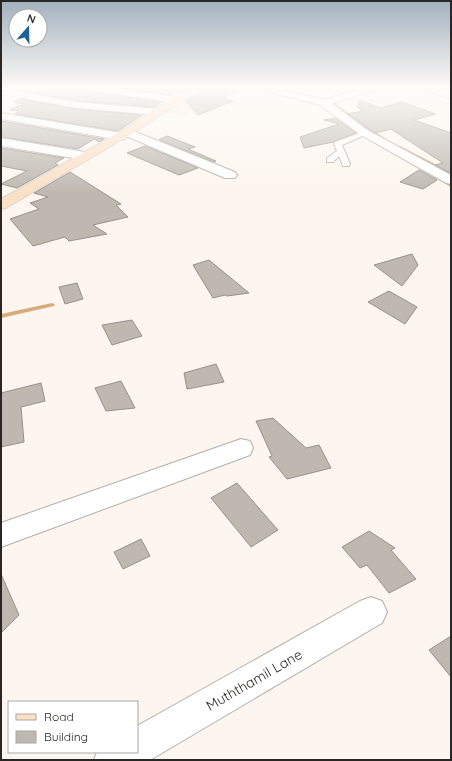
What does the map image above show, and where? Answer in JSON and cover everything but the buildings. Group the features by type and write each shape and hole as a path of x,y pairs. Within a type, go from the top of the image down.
{"main road":[{"path":"1,205 140,124"}],"street":[{"path":"52,124 124,134 230,175"},
{"path":"352,124 365,133 451,180"},
{"path":"1,142 85,156"},
{"path":"1,535 241,448"},
{"name":"Muththamil Lane","path":"138,746 371,612"},
{"path":"113,760 126,753"}],"lane":[{"path":"346,164 338,144 365,133"},
{"path":"330,160 340,152"}],"waterway":[{"path":"362,124 385,140"},
{"path":"373,141 451,186"},
{"path":"399,147 451,174"},
{"path":"1,316 52,305"}]}
